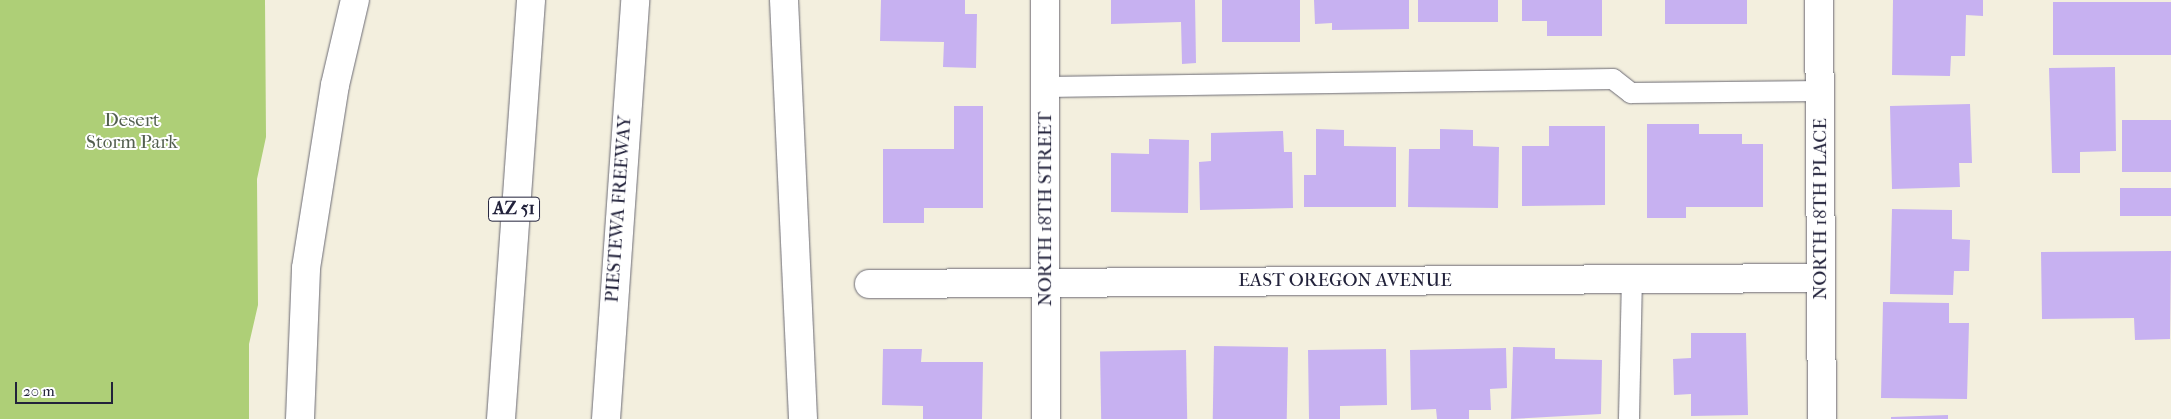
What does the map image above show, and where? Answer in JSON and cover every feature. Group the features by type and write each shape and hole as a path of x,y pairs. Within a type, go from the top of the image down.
{"main road":[{"path":"300,419 306,268 335,85 355,0"},
{"name":"AZ 51","path":"501,419 531,0"},
{"name":"PIESTEWA FREEWAY","path":"606,419 635,0"},
{"path":"784,0 803,419"},
{"name":"NORTH 18TH STREET","path":"1045,0 1046,419"},
{"name":"NORTH 18TH PLACE","path":"1819,0 1822,419"},
{"name":"EAST OREGON AVENUE","path":"869,284 1821,278"}],"lane":[{"path":"1046,87 1613,79 1631,93 1821,91"},
{"path":"1630,419 1632,279"}],"green space":[{"name":"Desert Storm Park","path":"0,0 265,0 266,137 257,179 258,305 249,344 249,419 0,419"}],"building":[{"path":"881,0 965,0 965,14 977,14 976,68 943,67 944,42 880,41"},
{"path":"1111,0 1195,0 1196,63 1182,64 1181,22 1111,24"},
{"path":"1222,0 1300,0 1300,42 1222,42"},
{"path":"1314,0 1409,0 1409,29 1332,30 1332,23 1315,24"},
{"path":"1418,0 1498,0 1498,22 1418,22"},
{"path":"1522,0 1602,0 1602,36 1547,36 1547,21 1522,21"},
{"path":"1665,0 1747,0 1747,24 1665,24"},
{"path":"1893,0 1983,0 1983,16 1966,15 1965,56 1951,56 1950,76 1892,75"},
{"path":"2053,2 2171,2 2171,55 2053,55"},
{"path":"2115,67 2116,151 2080,152 2080,173 2052,173 2049,68"},
{"path":"1970,104 1972,163 1959,163 1960,187 1892,189 1890,106"},
{"path":"954,106 983,106 983,208 924,208 924,223 883,223 883,149 954,149"},
{"path":"2122,120 2171,120 2171,172 2122,172"},
{"path":"1647,124 1699,124 1699,134 1742,134 1742,144 1763,144 1763,207 1686,207 1686,218 1647,218"},
{"path":"1549,126 1605,126 1605,205 1522,206 1522,146 1549,146"},
{"path":"1316,129 1344,130 1344,146 1396,147 1396,207 1304,207 1304,175 1316,175"},
{"path":"1440,129 1473,130 1473,146 1499,147 1498,208 1408,207 1409,149 1440,149"},
{"path":"1283,131 1284,152 1292,152 1293,208 1200,210 1199,162 1211,161 1211,133"},
{"path":"1149,139 1189,140 1188,213 1111,212 1111,153 1149,154"},
{"path":"2120,188 2171,188 2171,216 2120,216"},
{"path":"1892,209 1952,210 1952,239 1970,240 1969,271 1954,271 1953,295 1890,294"},
{"path":"2171,251 2170,339 2135,340 2134,318 2042,319 2041,252"},
{"path":"1883,302 1949,303 1949,323 1969,323 1967,399 1881,398"},
{"path":"1691,333 1746,333 1748,415 1691,416 1691,394 1674,395 1673,359 1691,358"},
{"path":"1214,346 1288,347 1287,419 1213,419"},
{"path":"1513,347 1555,348 1555,359 1602,360 1601,414 1511,419"},
{"path":"1506,348 1507,388 1490,389 1491,410 1469,410 1469,419 1437,419 1436,409 1411,410 1410,350"},
{"path":"883,349 922,349 921,362 983,362 982,419 923,419 923,406 882,405"},
{"path":"1386,349 1387,405 1340,406 1340,419 1309,419 1308,350"},
{"path":"1186,350 1187,419 1101,419 1100,352"},
{"path":"1948,415 1948,419 1891,419 1891,417"}]}
